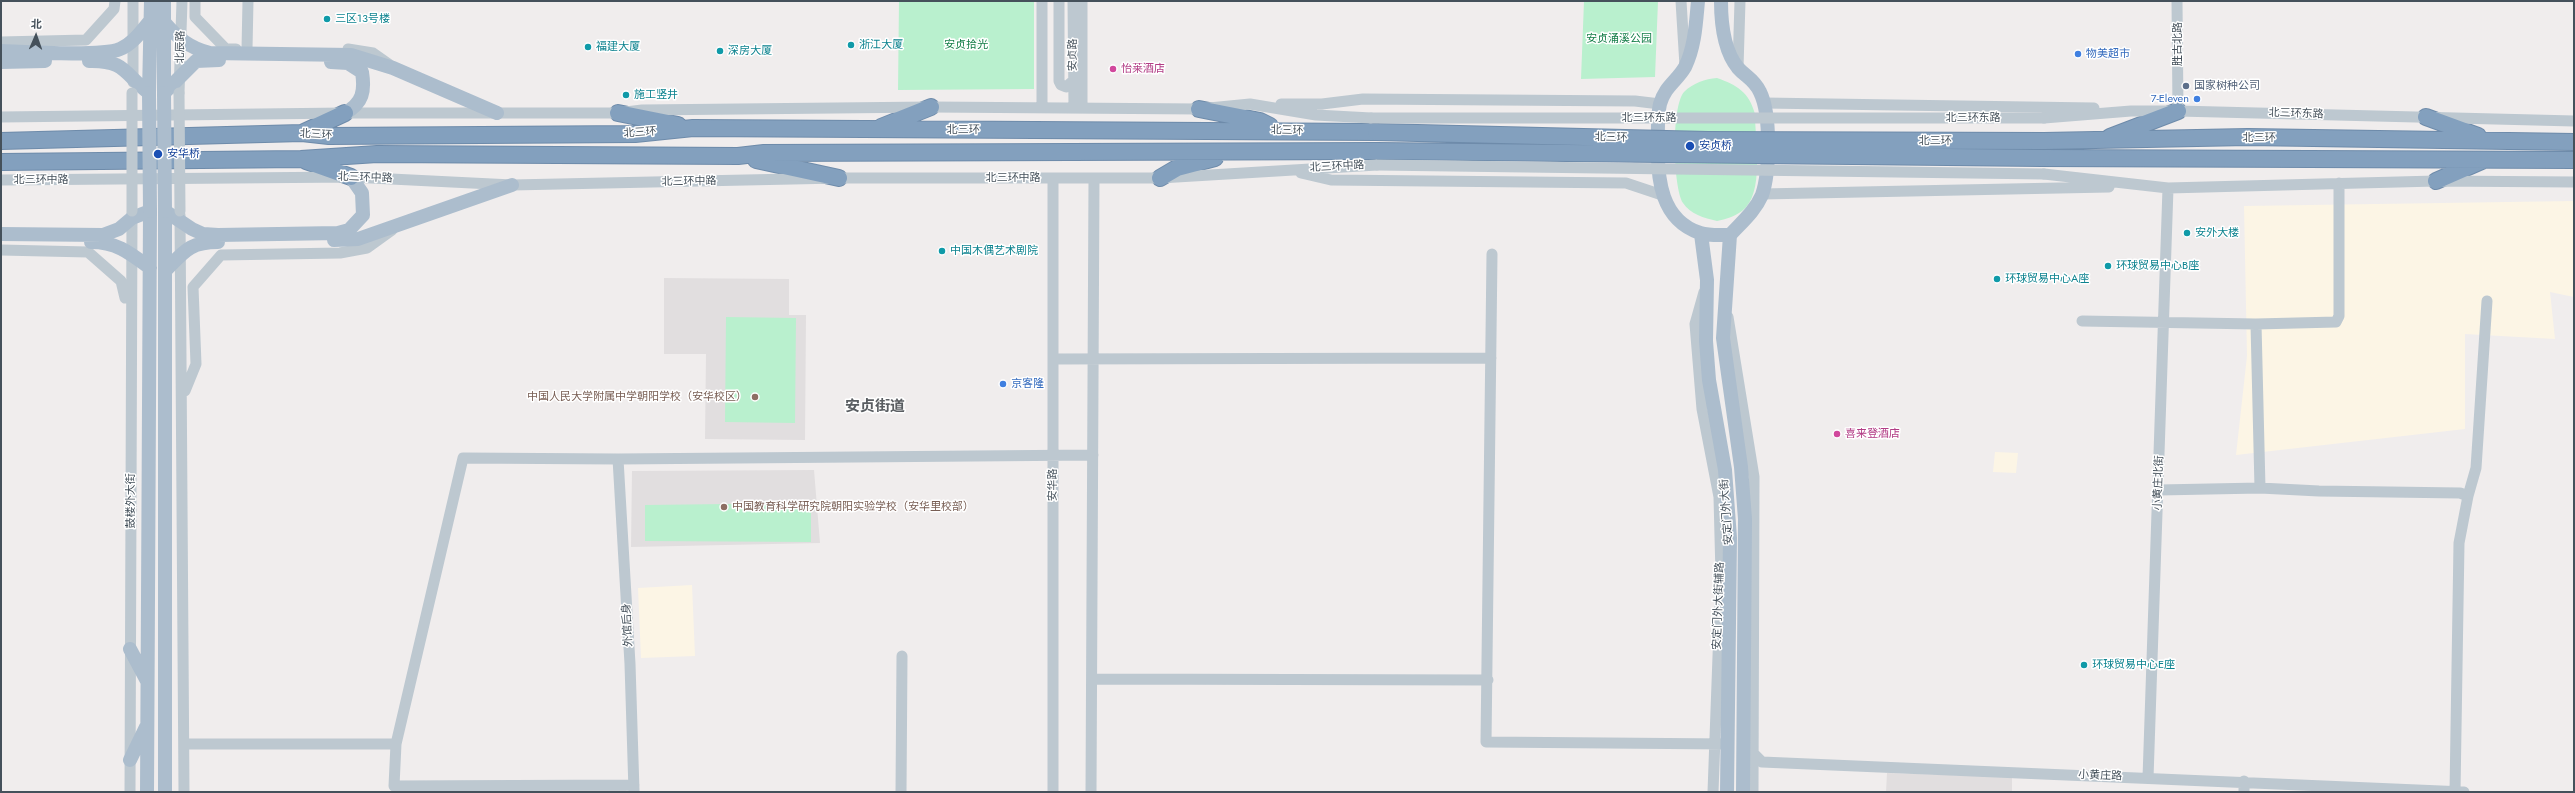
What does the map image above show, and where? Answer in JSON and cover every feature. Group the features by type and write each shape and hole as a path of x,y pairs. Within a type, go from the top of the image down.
{"highway":[{"path":"873,131 931,107"},
{"path":"1199,109 1260,121 1280,130"},
{"path":"2099,141 2178,111"},
{"path":"302,133 345,112"},
{"path":"618,113 693,128"},
{"path":"2426,117 2490,140"},
{"name":"北三环","path":"1,141 302,133 329,136 634,134 693,128 873,131 1280,130 1373,125 1708,140 2099,141 2248,137 2570,140"},
{"path":"1160,178 1177,168 1239,152"},
{"name":"北三环","path":"1,162 301,159 377,154 738,156 764,153 1239,152 1377,158 2489,158 2574,160"},
{"path":"738,156 839,178"},
{"path":"2436,181 2489,158"},
{"path":"301,159 351,177"},
{"path":"2557,160 2574,166"}],"main road":[{"name":"北辰路","path":"151,1 158,21 164,93"},
{"name":"北辰路","path":"150,93 158,21 164,1"},
{"path":"1698,1 1692,48 1685,67 1666,88 1660,104 1658,124 1658,174 1662,195 1671,211 1682,225 1701,234 1730,235 1751,214 1762,194 1766,171 1767,126 1764,103 1751,77 1738,68 1728,48 1721,18 1721,1"},
{"path":"1,51 103,52 119,50 158,21 182,41 197,50 210,53 351,55 393,68 497,113"},
{"path":"1,62 103,61 122,67 132,86 150,93 150,211 132,214 119,229 103,235 1,234"},
{"path":"165,792 164,93 196,61 348,63 362,72 364,84 357,106 345,112"},
{"path":"165,211 180,215 203,234 338,233 349,230 363,215 362,193 351,177"},
{"path":"165,272 187,248 201,242 358,239 512,185"},
{"name":"鼓楼外大街","path":"147,792 150,211"},
{"name":"安定门外大街","path":"1701,234 1707,280 1706,341 1709,380 1725,470 1730,538 1721,744 1727,792"},
{"name":"安定门外大街","path":"1730,235 1723,338 1741,467 1745,519 1748,748 1744,792"},
{"path":"1,241 104,242 115,244 150,268"},
{"path":"130,649 148,682"},
{"path":"130,760 148,723"}],"street":[{"path":"1,42 86,40 114,9 115,1"},
{"path":"132,214 133,1"},
{"name":"北辰路","path":"180,215 179,94 182,41 182,1"},
{"path":"195,1 195,17 226,49 344,49 373,52 393,68"},
{"path":"248,1 248,49"},
{"path":"1042,1 1042,108"},
{"name":"安贞路","path":"1060,1 1058,74 1061,85 1066,87 1073,81"},
{"name":"安贞路","path":"1073,1 1073,81 1078,108"},
{"name":"安贞路","path":"1078,108 1082,1"},
{"path":"1681,1 1685,67"},
{"path":"1738,68 1740,1"},
{"name":"胜古北路","path":"2177,1 2178,111"},
{"path":"1042,31 1058,62"},
{"path":"1,117 345,112 618,113 642,110 931,107 1199,109 1250,104 1322,104 1371,99 1635,101 1660,104"},
{"path":"1764,103 2074,107 2131,111"},
{"path":"1250,104 1373,125"},
{"name":"北三环东路","path":"1373,125 2044,118 2131,111 2574,121"},
{"path":"1377,158 2044,174 2168,188 2436,181 2574,182"},
{"name":"北三环中路","path":"1,180 351,177 512,185 839,178 1160,178 1288,170 1377,158"},
{"path":"1288,170 1331,180 1626,183 1662,195"},
{"name":"安华路","path":"1052,792 1053,178"},
{"path":"1091,792 1094,178"},
{"path":"2082,321 2256,324 2336,322 2339,316 2339,183"},
{"path":"1762,194 2150,187"},
{"name":"小黄庄北街","path":"2148,778 2159,490 2168,188"},
{"name":"鼓楼外大街","path":"130,792 132,214"},
{"path":"180,215 185,744 184,792"},
{"path":"182,398 196,364 193,287 221,255 340,253 367,248 399,224"},
{"path":"1,250 88,252 122,281 125,291 125,371 132,395"},
{"path":"1492,254 1492,358 1486,742 1721,744 1714,792"},
{"path":"2455,792 2459,543 2468,496 2476,468 2487,301"},
{"path":"2256,324 2260,488"},
{"path":"1053,359 1492,358"},
{"path":"634,789 394,786 396,744 464,458 618,459 1093,455"},
{"name":"外馆后身","path":"618,459 630,664 634,789"},
{"path":"2159,490 2260,488 2319,491 2460,493 2468,496"},
{"path":"901,792 902,656"},
{"path":"1092,679 1488,680"},
{"path":"185,744 396,744"},
{"path":"1748,748 1753,792"},
{"name":"小黄庄路","path":"1748,748 1762,762 2148,778 2244,787 2464,792"}],"shaded area":[{"path":"2574,201 2574,297 2550,292 2555,339 2465,334 2465,429 2236,455 2247,356 2244,206"},
{"name":"中国人民大学附属中学朝阳学校（安华校区）","path":"664,278 789,279 789,315 806,315 805,440 705,439 706,354 664,354"},
{"path":"1995,452 2018,453 2016,473 1993,472"},
{"name":"中国教育科学研究院朝阳实验学校（安华里校部）","path":"814,470 820,543 631,547 632,471"},
{"path":"692,585 695,656 641,658 638,588"},
{"path":"1887,773 2012,777 2012,792 1886,792"},
{"path":"522,788 626,789 626,792 522,792"}],"green space":[{"name":"安贞拾光","path":"899,1 1034,1 1034,89 898,90"},
{"name":"安贞涌溪公园","path":"1584,1 1658,1 1655,77 1581,79"},
{"path":"1717,78 1731,83 1741,90 1746,95 1752,106 1755,114 1757,166 1754,192 1749,203 1736,215 1717,221 1693,213 1683,203 1677,181 1675,164 1675,129 1680,100 1684,92 1699,82"},
{"path":"726,317 796,318 795,423 725,422"},
{"path":"811,503 811,542 645,541 645,505"}],"place":[{"name":"三区13号楼","path":"327,19"},
{"name":"浙江大厦","path":"851,45"},
{"name":"福建大厦","path":"588,47"},
{"name":"深房大厦","path":"720,51"},
{"name":"物美超市","path":"2078,54"},
{"name":"怡莱酒店","path":"1113,69"},
{"name":"国家树种公司","path":"2186,86"},
{"name":"施工竖井","path":"626,95"},
{"name":"7-Eleven","path":"2197,99"},
{"name":"安贞桥","path":"1690,146"},
{"name":"安华桥","path":"158,154"},
{"name":"安外大楼","path":"2187,233"},
{"name":"中国木偶艺术剧院","path":"942,251"},
{"name":"环球贸易中心B座","path":"2108,266"},
{"name":"环球贸易中心A座","path":"1997,279"},
{"name":"京客隆","path":"1003,384"},
{"name":"中国人民大学附属中学朝阳学校（安华校区）","path":"755,397"},
{"name":"喜来登酒店","path":"1837,434"},
{"name":"中国教育科学研究院朝阳实验学校（安华里校部）","path":"724,507"},
{"name":"环球贸易中心E座","path":"2084,665"}],"district":[{"name":"安贞街道","path":"875,407"}]}
